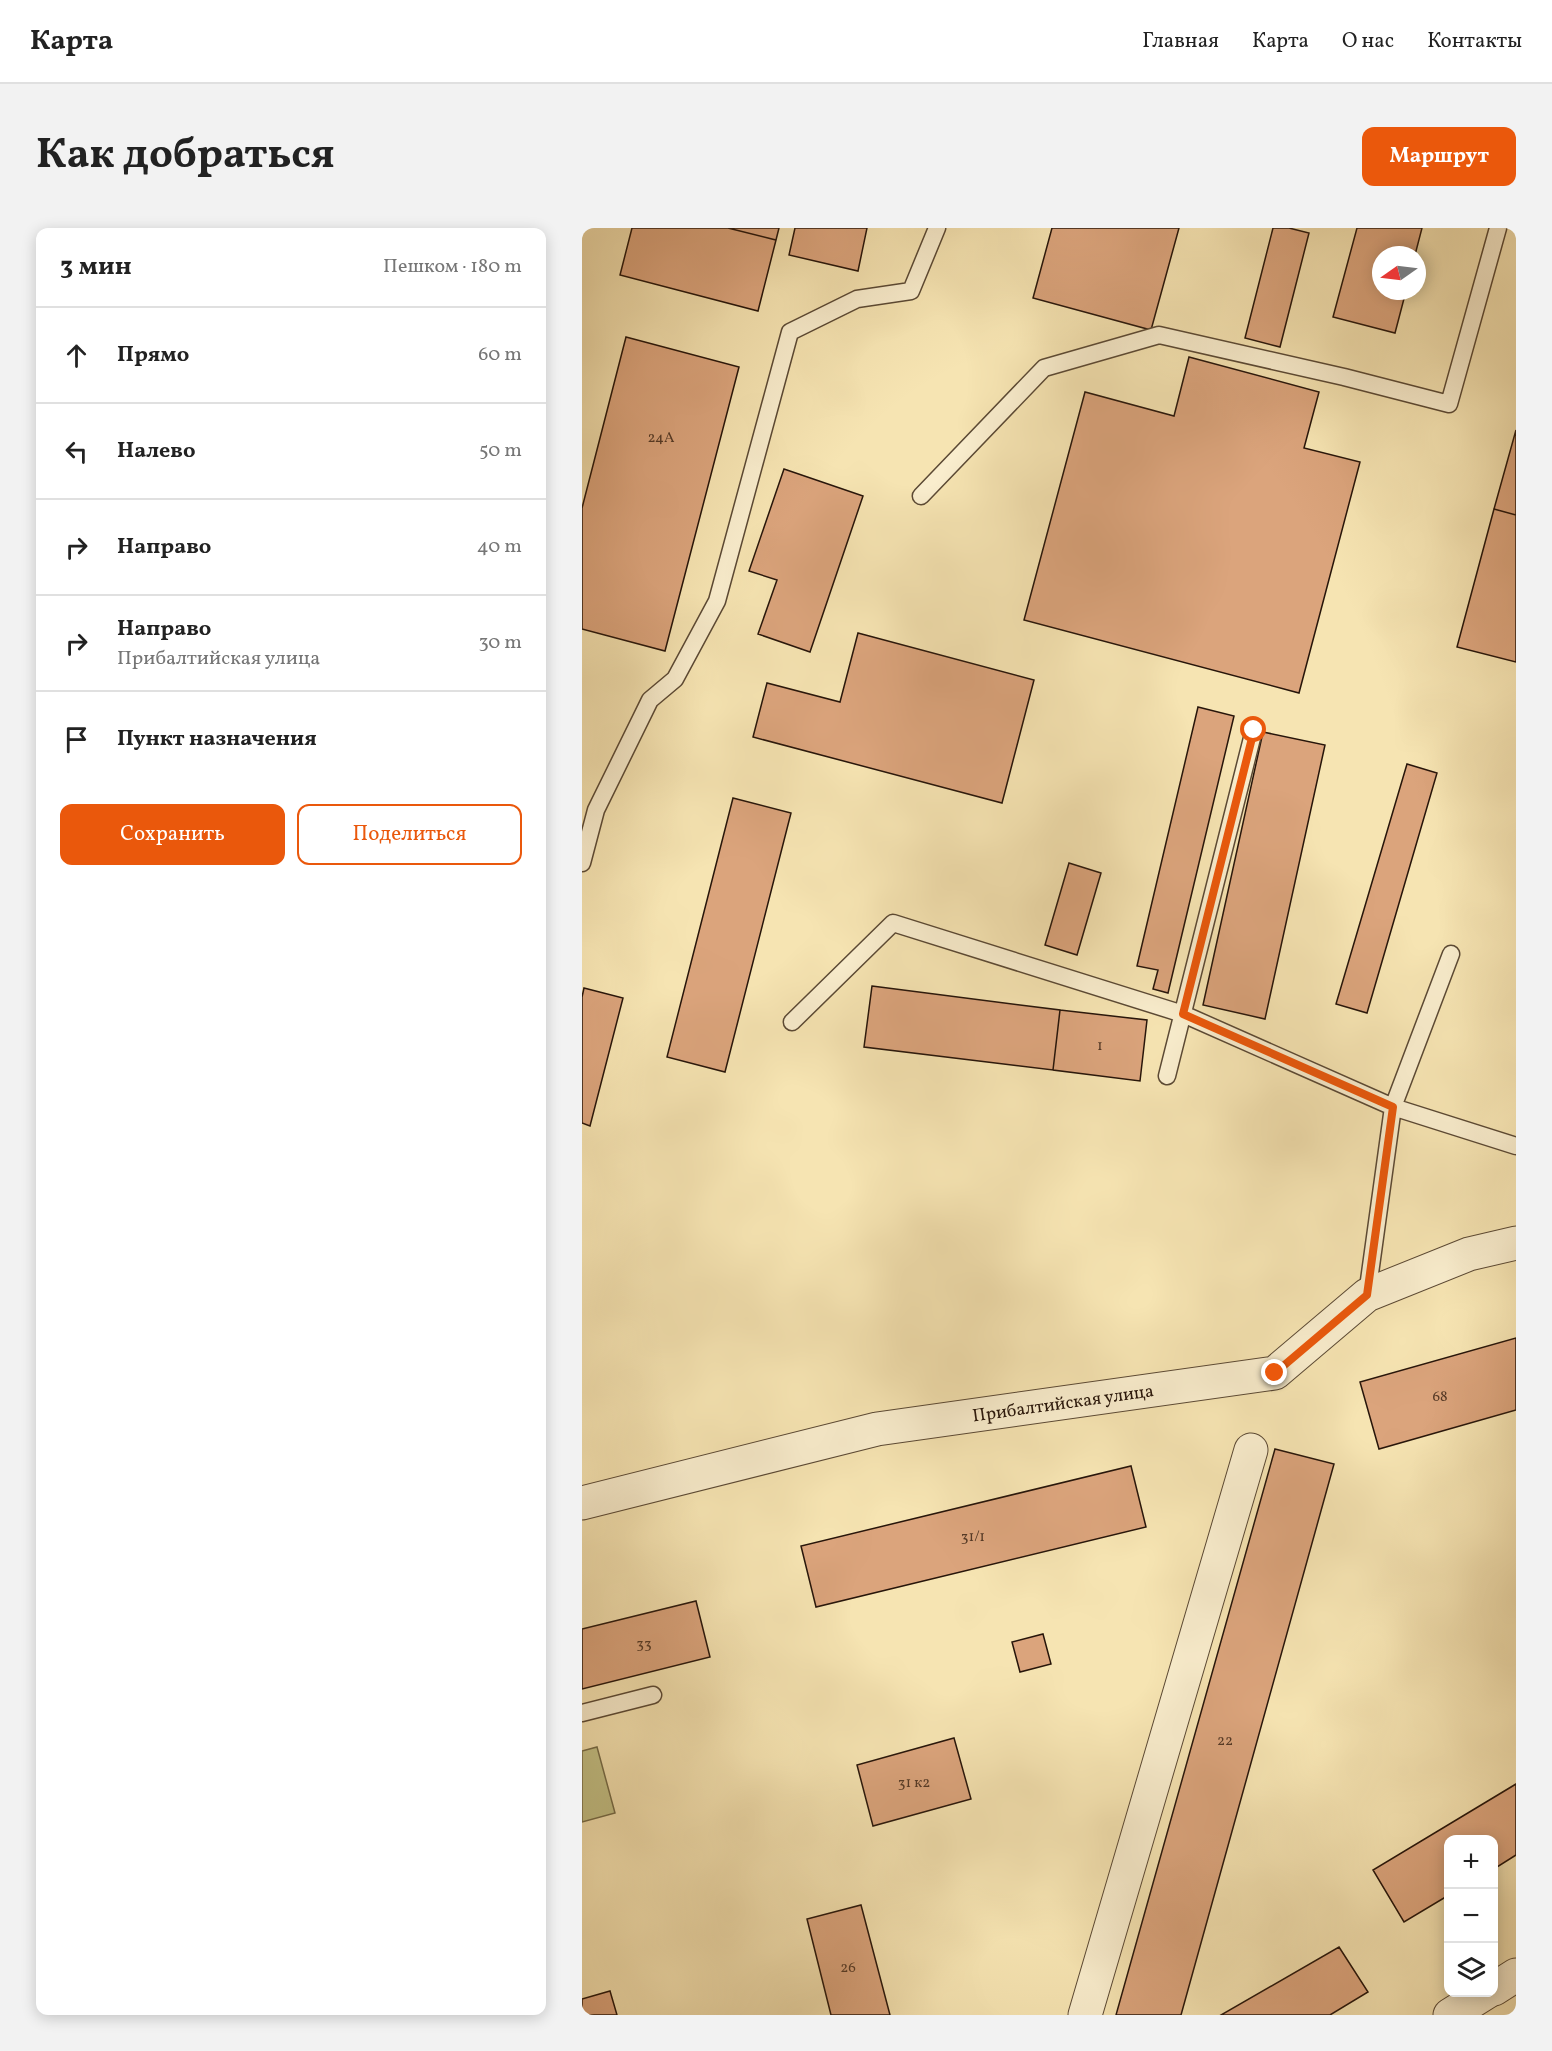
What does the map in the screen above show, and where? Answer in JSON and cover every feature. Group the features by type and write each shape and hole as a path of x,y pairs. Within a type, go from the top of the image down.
{"street":[{"name":"Прибалтийская улица","path":"582,1503 877,1429 1275,1373 1367,1295 1469,1254 1516,1243"},
{"path":"1085,2015 1251,1450"},
{"path":"1498,1986 1516,1975"},
{"path":"1450,2015 1479,1997"}],"lane":[{"path":"582,863 596,810 650,700 675,679 717,601 790,332 856,300 910,291 937,228"},
{"path":"921,496 1044,368 1160,335 1344,377 1449,404 1498,228"},
{"path":"1167,1076 1254,730"},
{"path":"792,1022 893,923 1183,1014 1393,1107 1516,1146"},
{"path":"1367,1295 1393,1107 1451,954"},
{"path":"582,1713 653,1695"}],"shaded area":[{"path":"597,1747 615,1813 582,1822 582,1751"}],"building":[{"path":"632,228 728,228 776,240 758,311 620,275"},
{"path":"728,228 779,228 776,240"},
{"path":"795,228 867,228 858,271 789,255"},
{"path":"1052,228 1179,228 1151,330 1033,298"},
{"path":"1273,228 1289,228 1309,233 1280,347 1245,338"},
{"path":"1357,228 1422,228 1417,246 1372,246 1372,300 1404,300 1395,333 1333,317"},
{"path":"626,337 739,367 665,651 582,629 582,508"},
{"path":"1189,357 1319,392 1304,448 1360,462 1299,693 1024,620 1085,392 1174,416"},
{"path":"1516,430 1516,515 1494,509"},
{"path":"784,469 863,496 810,652 758,634 777,580 749,571"},
{"path":"1494,509 1516,515 1516,662 1457,647"},
{"path":"858,633 1034,680 1002,803 753,737 767,683 840,702"},
{"path":"1198,707 1234,716 1168,993 1153,989 1158,970 1137,966"},
{"path":"1263,732 1325,745 1265,1019 1203,1005"},
{"path":"1407,764 1437,773 1367,1013 1336,1004"},
{"path":"733,798 791,813 725,1072 667,1057"},
{"path":"1069,863 1101,873 1077,955 1045,945"},
{"path":"872,986 1060,1010 1053,1070 864,1047"},
{"path":"584,988 623,998 590,1126 582,1123 582,997"},
{"path":"1060,1010 1147,1020 1140,1081 1053,1070"},
{"path":"1516,1338 1516,1410 1379,1449 1360,1382"},
{"path":"1275,1449 1334,1464 1181,2015 1116,2015"},
{"path":"1131,1466 1146,1527 816,1607 801,1546"},
{"path":"696,1601 710,1657 582,1689 582,1629"},
{"path":"1043,1634 1051,1664 1020,1672 1012,1642"},
{"path":"954,1738 971,1799 873,1826 857,1765"},
{"path":"1516,1784 1516,1855 1498,1866 1498,1835 1444,1835 1444,1898 1404,1922 1373,1870"},
{"path":"861,1905 890,2015 831,2015 807,1919"},
{"path":"1339,1947 1368,1992 1330,2015 1221,2015"},
{"path":"610,1991 617,2015 582,2015 582,1999"}],"route":[{"path":"1254,730 1183,1014 1393,1107 1367,1295 1275,1373"}]}
